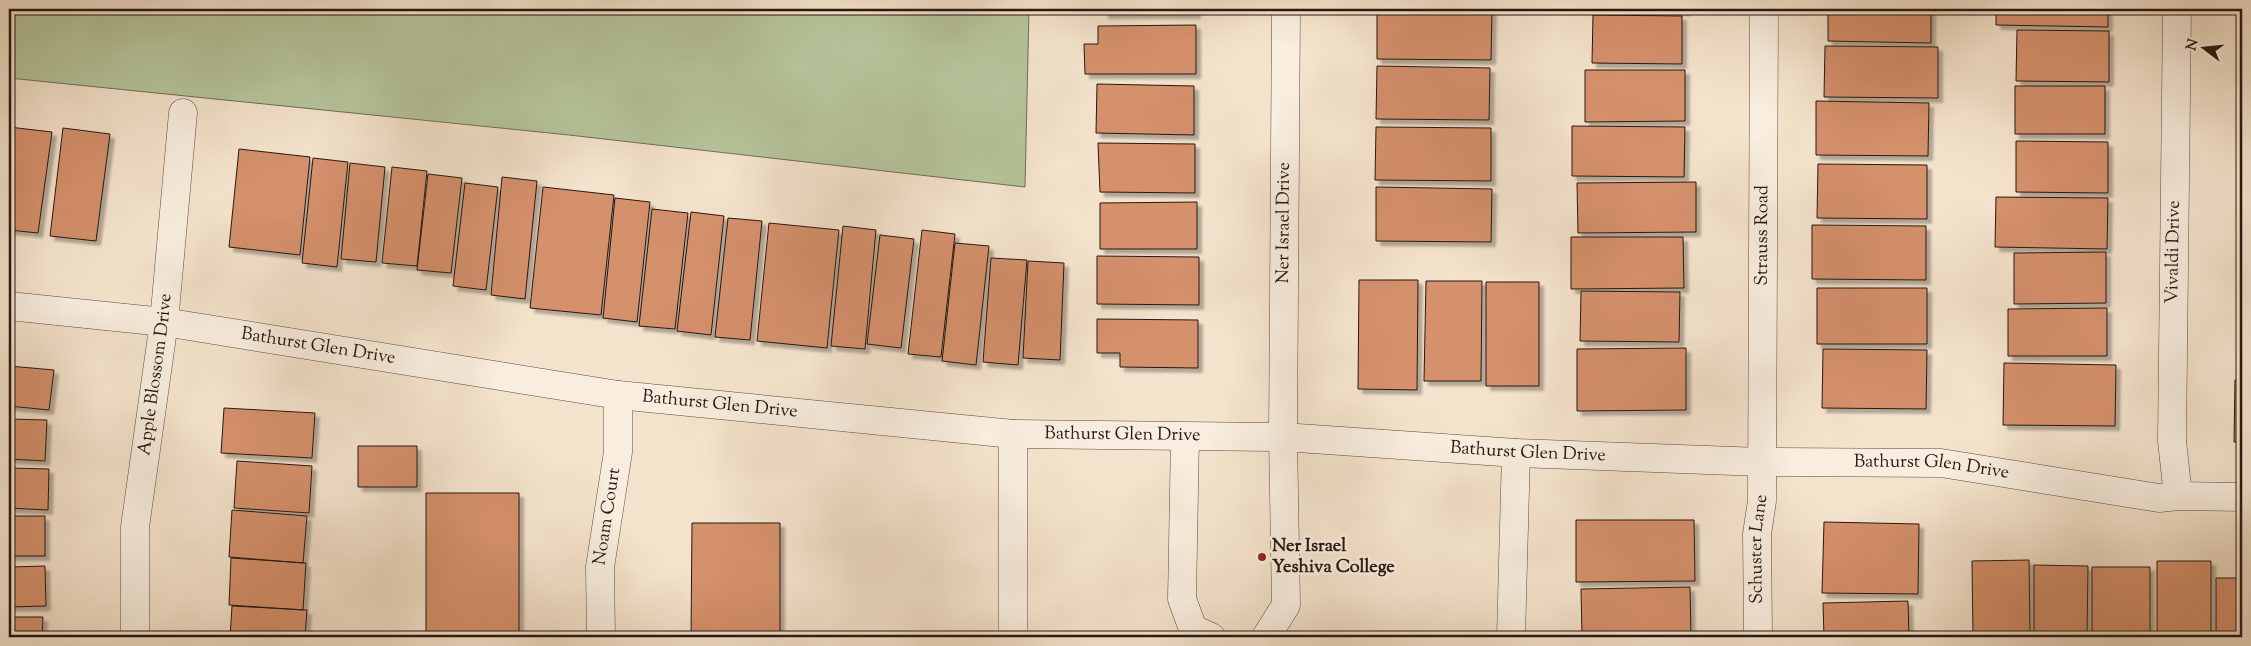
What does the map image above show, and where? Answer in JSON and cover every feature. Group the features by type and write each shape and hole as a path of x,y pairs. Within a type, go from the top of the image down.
{"street":[{"name":"Ner Israel Drive","path":"1266,637 1286,605 1283,437 1286,9"},
{"name":"Strauss Road","path":"1762,462 1764,9"},
{"name":"Vivaldi Drive","path":"2177,9 2172,441 2178,496"},
{"name":"Apple Blossom Drive","path":"135,637 135,527 164,322 183,113"},
{"name":"Bathurst Glen Drive","path":"9,306 164,322 618,395 1012,434 1283,437 1516,453 1762,462 1941,463 2158,498 2178,496 2242,496"},
{"name":"Noam Court","path":"601,637 600,567 618,452 618,395"},
{"path":"1012,434 1013,637"},
{"path":"1185,437 1182,599 1193,629 1211,637"},
{"path":"1511,637 1516,453"},
{"name":"Schuster Lane","path":"1758,637 1757,534 1762,501 1762,462"}],"green space":[{"path":"9,9 1029,9 1025,187 569,135 9,78"}],"building":[{"path":"1104,9 1196,9 1196,14 1104,14"},
{"path":"1377,9 1492,9 1491,60 1377,59"},
{"path":"1686,9 1686,11 1585,10"},
{"path":"1828,9 1931,9 1931,43 1828,41"},
{"path":"1996,9 2108,9 2108,27 1996,25"},
{"path":"1593,15 1682,16 1682,64 1592,63"},
{"path":"1196,25 1196,74 1085,74 1084,44 1098,44 1098,26"},
{"path":"2017,30 2109,31 2109,82 2016,81"},
{"path":"1825,46 1938,47 1938,98 1824,97"},
{"path":"1377,66 1490,68 1489,120 1376,119"},
{"path":"1585,70 1685,70 1685,121 1585,122"},
{"path":"1097,84 1194,86 1194,135 1096,133"},
{"path":"2015,86 2105,86 2105,134 2015,134"},
{"path":"1816,101 1929,103 1928,156 1816,155"},
{"path":"1572,126 1685,127 1684,177 1572,176"},
{"path":"9,127 52,132 38,233 9,230"},
{"path":"1376,127 1491,128 1491,181 1375,180"},
{"path":"63,128 110,134 96,241 50,236"},
{"path":"2016,141 2108,142 2108,193 2016,192"},
{"path":"1098,143 1195,144 1195,193 1100,192"},
{"path":"239,149 310,157 300,255 229,247"},
{"path":"313,158 348,162 337,267 302,263"},
{"path":"350,163 385,167 376,262 341,259"},
{"path":"1818,164 1927,165 1927,219 1817,218"},
{"path":"392,167 427,171 417,266 382,263"},
{"path":"428,174 462,178 451,273 417,270"},
{"path":"502,177 537,181 525,299 491,295"},
{"path":"1696,182 1696,232 1578,233 1577,183"},
{"path":"465,183 498,187 486,290 453,286"},
{"path":"543,187 614,195 601,315 530,308"},
{"path":"1376,187 1492,189 1491,242 1376,241"},
{"path":"1996,197 2108,198 2107,249 1995,247"},
{"path":"615,198 650,202 637,322 603,318"},
{"path":"1197,202 1197,249 1100,249 1100,203"},
{"path":"652,209 688,213 675,329 639,326"},
{"path":"691,212 724,216 711,335 677,331"},
{"path":"728,218 762,221 750,340 715,337"},
{"path":"769,223 839,230 827,348 757,341"},
{"path":"1812,225 1926,226 1926,280 1812,279"},
{"path":"843,226 876,230 865,349 831,346"},
{"path":"922,230 955,234 941,357 908,354"},
{"path":"880,235 914,239 901,348 867,344"},
{"path":"1571,237 1683,237 1684,288 1571,289"},
{"path":"955,243 989,246 976,365 942,361"},
{"path":"2106,252 2106,303 2014,304 2014,253"},
{"path":"2241,255 2242,310 2240,310"},
{"path":"1097,256 1199,257 1199,305 1097,304"},
{"path":"991,258 1027,260 1018,365 983,362"},
{"path":"1028,261 1064,263 1060,360 1023,358"},
{"path":"1359,280 1418,280 1417,390 1358,389"},
{"path":"1426,281 1482,281 1481,381 1424,381"},
{"path":"1486,282 1539,282 1539,386 1486,386"},
{"path":"1817,288 1927,288 1927,344 1817,344"},
{"path":"1581,291 1680,292 1679,342 1580,341"},
{"path":"2107,308 2107,356 2008,356 2008,309"},
{"path":"1097,319 1198,320 1198,368 1120,367 1120,353 1097,353"},
{"path":"1686,348 1686,410 1577,411 1577,349"},
{"path":"1823,349 1927,350 1926,409 1822,408"},
{"path":"2004,363 2116,365 2115,426 2003,425"},
{"path":"9,366 54,370 49,410 9,406"},
{"path":"2235,380 2242,380 2242,442 2234,442"},
{"path":"224,408 315,413 312,458 221,453"},
{"path":"9,419 47,420 45,461 9,459"},
{"path":"358,446 417,446 417,487 358,487"},
{"path":"237,461 312,466 309,513 234,508"},
{"path":"9,468 49,469 48,510 9,508"},
{"path":"426,493 519,493 519,633 426,633"},
{"path":"232,510 307,516 303,563 229,557"},
{"path":"9,516 45,516 45,556 9,556"},
{"path":"1576,520 1694,520 1695,581 1576,582"},
{"path":"1824,522 1919,524 1918,594 1822,593"},
{"path":"692,523 780,523 780,637 691,637"},
{"path":"231,558 306,563 303,610 229,605"},
{"path":"2029,560 2030,637 1973,637 1972,561"},
{"path":"2157,561 2211,561 2211,637 2157,637"},
{"path":"2034,565 2088,566 2087,637 2034,637"},
{"path":"45,566 46,606 9,607 9,567"},
{"path":"2092,567 2150,567 2150,637 2092,637"},
{"path":"2216,578 2242,578 2242,637 2216,637"},
{"path":"1690,587 1691,637 1582,637 1581,589"},
{"path":"1908,601 1909,637 1824,637 1823,603"},
{"path":"232,606 307,610 305,637 230,637"},
{"path":"9,617 43,617 42,637 9,637"}],"place":[{"name":"Ner Israel Yeshiva College","path":"1262,557"}]}
